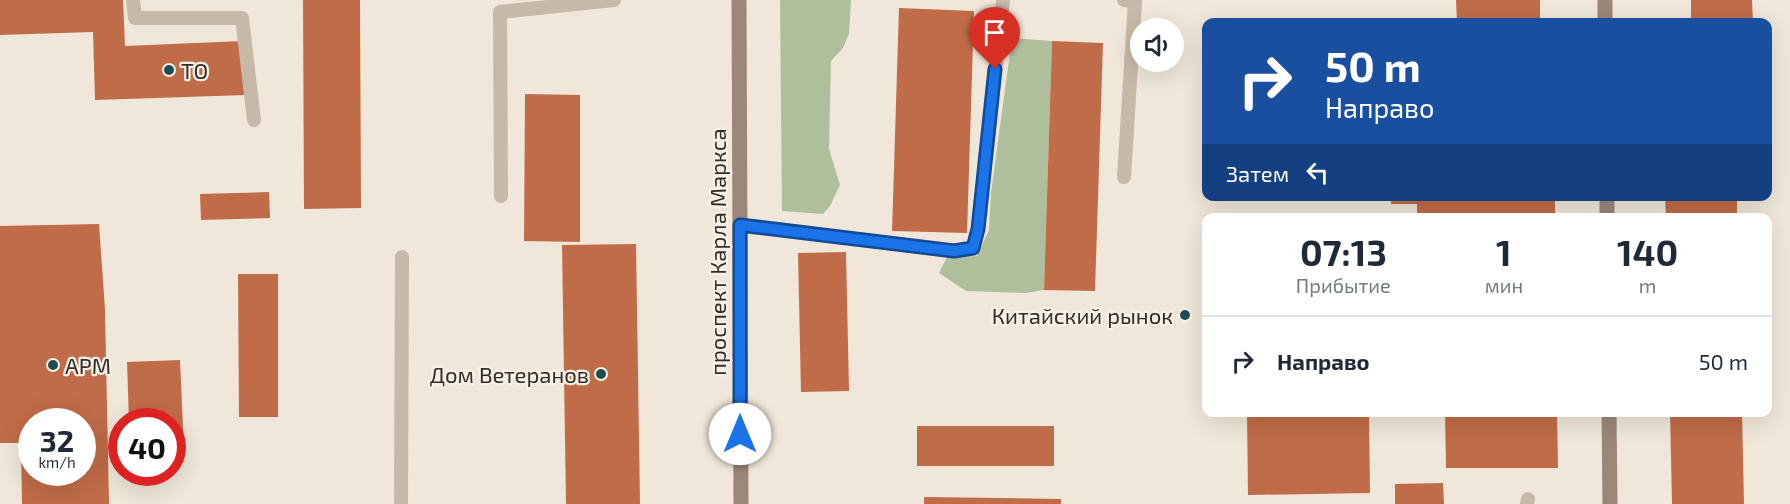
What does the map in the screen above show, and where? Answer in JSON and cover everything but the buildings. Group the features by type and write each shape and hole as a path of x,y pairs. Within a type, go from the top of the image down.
{"street":[{"name":"проспект Карла Маркса","path":"739,0 741,504"},
{"path":"1605,0 1605,18"},
{"path":"1609,417 1610,504"}],"lane":[{"path":"133,0 135,18 242,18 254,120"},
{"path":"501,196 500,12 614,0"},
{"path":"740,225 954,251 973,248 978,229 1003,0"},
{"path":"1124,0 1135,1 1124,177"},
{"path":"400,504 402,257"}],"green space":[{"path":"780,0 851,0 849,34 843,48 831,61 829,149 840,185 830,206 823,214 782,211"},
{"path":"1012,38 1052,41 1044,290 1026,293 966,291 939,273 947,257 977,256 989,230 991,193"}],"place":[{"name":"ТО","path":"169,70"},
{"name":"Китайский рынок","path":"1185,315"},
{"name":"АРМ","path":"53,365"},
{"name":"Дом Ветеранов","path":"601,374"}],"route":[{"path":"740,434 740,225 954,251 973,248 978,229 995,69"}]}
